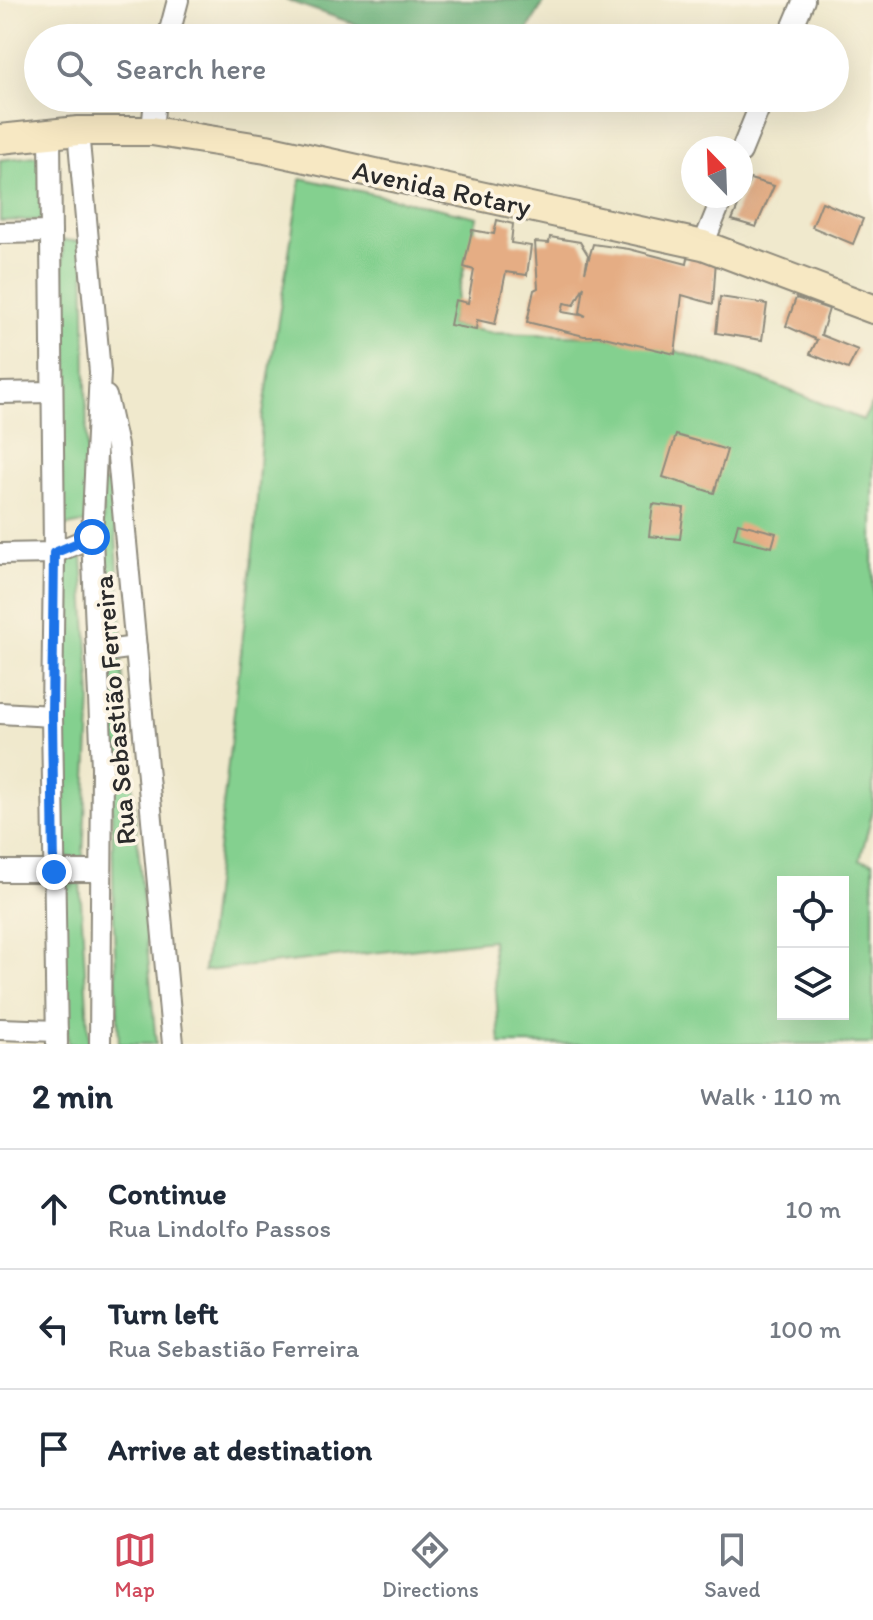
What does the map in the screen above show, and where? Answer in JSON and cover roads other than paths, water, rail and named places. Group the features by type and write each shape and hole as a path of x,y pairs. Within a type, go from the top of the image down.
{"main road":[{"name":"Avenida Rotary","path":"0,139 78,131 152,131 266,149 703,245 873,309"}],"street":[{"path":"172,24 178,0"},
{"path":"794,24 804,0"},
{"path":"152,131 154,112"},
{"path":"748,136 757,112"},
{"name":"Rua Sebastião Ferreira","path":"78,131 100,372 117,446 173,1044"},
{"name":"Rua Sebastião Ferreira","path":"50,133 54,553 52,716 57,1038"},
{"path":"703,245 718,208"},
{"path":"0,233 51,232"},
{"name":"Rua Sebastião Ferreira","path":"100,372 92,537 102,767 100,1044"},
{"path":"0,393 51,392"},
{"path":"0,554 54,553 92,537"},
{"path":"98,652 136,647"},
{"path":"0,713 52,716"},
{"path":"0,871 100,871"},
{"path":"0,1029 57,1038"}]}
